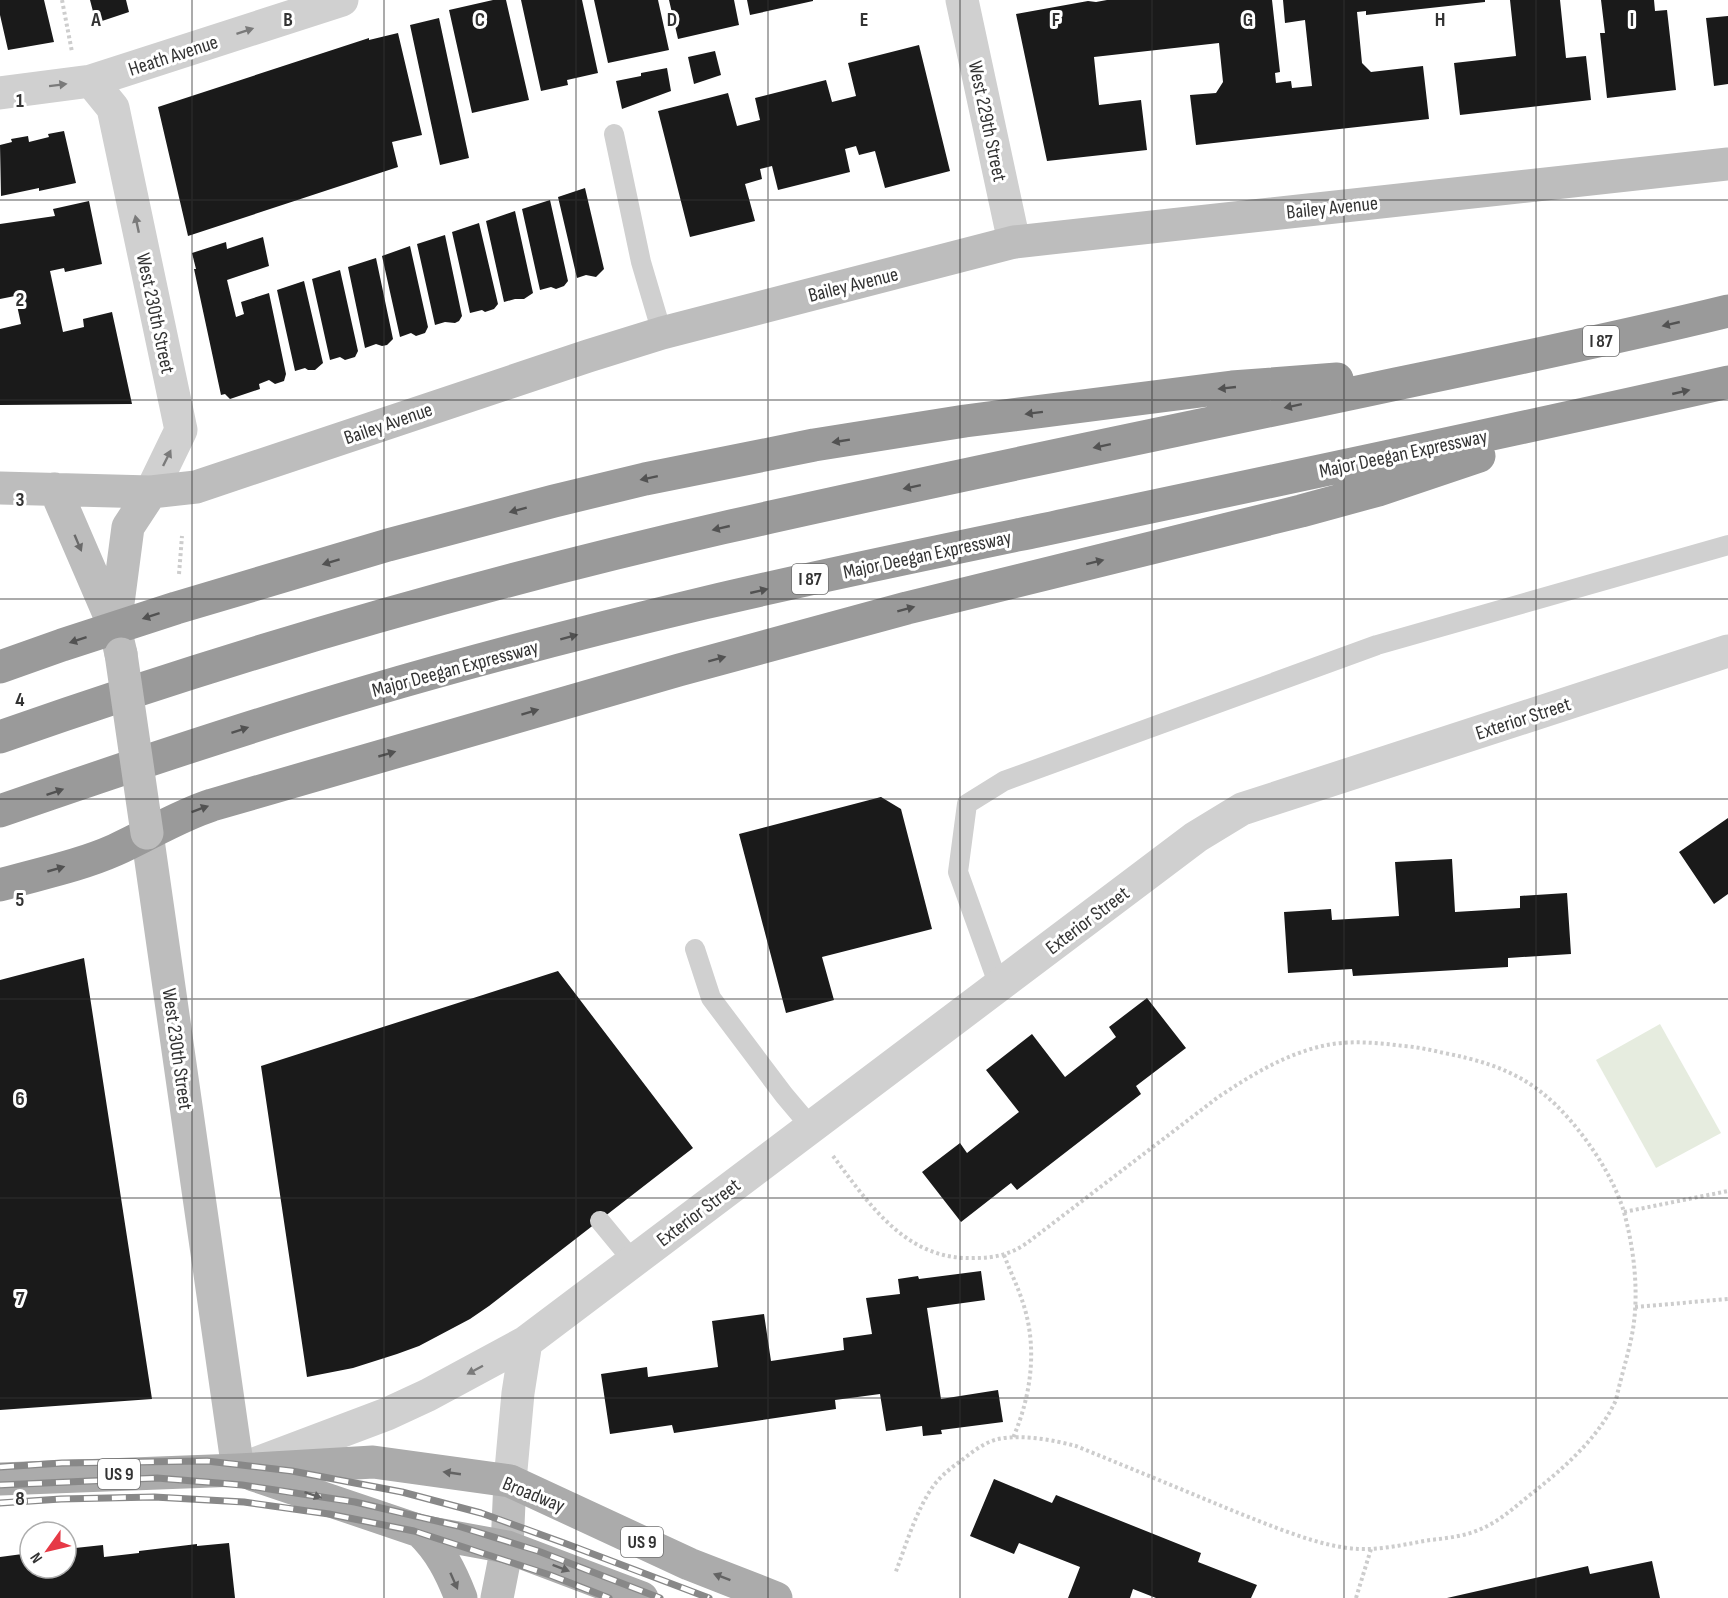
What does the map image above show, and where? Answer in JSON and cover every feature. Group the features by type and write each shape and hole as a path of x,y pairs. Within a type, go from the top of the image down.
{"highway":[{"name":"I 87","path":"0,737 140,689 268,649 477,589 591,560 845,501 1474,368 1728,311"},
{"path":"0,667 118,641 176,608 388,545 554,501 736,460 825,443 965,421 1232,387 1474,368"},
{"name":"Major Deegan Expressway","path":"0,811 144,761 366,692 707,602 1728,382"},
{"path":"0,885 114,850 184,815 212,805 679,670 907,608 1301,512 1378,490 1634,403"}],"main road":[{"name":"Bailey Avenue","path":"0,488 151,492 196,487 577,359 662,333 1014,242 1728,164"},
{"name":"West 230th Street","path":"55,489 118,641"},
{"name":"West 230th Street","path":"151,492 128,527 118,641 238,1470"},
{"name":"Broadway","path":"0,1479 238,1470 373,1462 510,1481 690,1564 776,1598"},
{"name":"Broadway","path":"238,1470 420,1531 507,1547 642,1598"},
{"path":"497,1598 507,1547 510,1481"},
{"path":"420,1531 444,1560 461,1598"}],"street":[{"name":"Heath Avenue","path":"0,93 91,81 342,0"},
{"name":"West 229th Street","path":"962,0 1014,242"},
{"name":"West 230th Street","path":"91,81 112,108 181,430 151,492"},
{"name":"Exterior Street","path":"238,1470 419,1400 526,1342 1196,837 1242,809 1728,651"},
{"path":"510,1481 518,1393 526,1342"}],"lane":[{"path":"614,134 640,262 662,333"},
{"path":"999,986 958,872 967,804 1004,781 1377,645 1728,545"},
{"path":"695,949 711,998 811,1127"},
{"path":"600,1221 633,1261"}],"path":[{"path":"62,0 73,54 91,81"},
{"path":"178,584 182,536"},
{"path":"833,1156 874,1210 908,1240 948,1257 976,1258 1004,1255 1019,1249 1205,1107 1246,1079 1297,1054 1329,1044 1366,1042 1418,1047 1492,1064 1526,1081 1569,1117 1604,1168 1618,1194 1633,1256 1635,1307 1633,1330 1612,1408 1598,1429 1559,1471 1483,1528 1454,1537 1388,1549 1342,1547 1282,1530 1076,1446 1051,1440 1013,1438 989,1442 969,1454 934,1485 921,1509 895,1574"},
{"path":"1624,1212 1728,1191"},
{"path":"1004,1255 1023,1304 1030,1338 1031,1370 1027,1396 1022,1418 1013,1438"},
{"path":"1635,1307 1728,1299"},
{"path":"1356,1598 1371,1549"}],"shaded area":[{"path":"1660,1024 1721,1133 1656,1168 1596,1060"}],"building":[{"path":"0,0 44,0 54,42 8,50 0,15"},
{"path":"90,0 126,0 129,12 96,23"},
{"path":"493,0 506,0 529,100 472,113 449,10"},
{"path":"521,0 582,0 598,73 567,80 568,85 541,91"},
{"path":"594,0 658,0 669,50 608,63"},
{"path":"669,0 734,0 739,25 678,39"},
{"path":"747,0 813,0 813,1 750,15"},
{"path":"1272,0 1280,72 1275,73 1276,83 1291,81 1292,88 1312,86 1305,20 1285,23 1283,0 1485,0 1485,2 1366,15 1366,11 1357,12 1362,63 1371,72 1423,66 1429,119 1196,145 1190,95 1216,93 1223,82 1219,43 1094,57 1099,105 1141,100 1147,150 1047,161 1016,14 1088,1"},
{"path":"1510,0 1560,0 1566,58 1586,56 1591,100 1460,115 1454,63 1516,56"},
{"path":"1601,0 1654,0 1655,11 1667,10 1676,90 1607,98 1600,33 1605,33"},
{"path":"1728,16 1728,84 1714,86 1706,18"},
{"path":"439,18 469,158 440,165 410,25"},
{"path":"398,33 422,135 392,142 398,167 188,236 158,107 369,38 369,40"},
{"path":"919,45 950,171 885,188 875,151 859,155 856,146 845,149 850,172 778,190 772,166 760,169 762,179 745,184 755,221 690,237 658,111 728,93 737,126 760,120 755,98 826,80 832,102 856,96 848,63"},
{"path":"715,51 721,75 694,84 688,57"},
{"path":"667,68 671,91 622,109 616,81"},
{"path":"64,131 76,183 1,196 0,145 12,142 11,139 28,136 29,142 49,137 48,134"},
{"path":"585,188 604,269 596,277 586,275 577,278 558,197"},
{"path":"550,200 568,281 564,286 556,289 551,287 540,290 522,209"},
{"path":"89,201 102,264 65,272 64,268 50,271 63,332 84,327 83,319 112,312 132,404 0,405 0,329 21,324 15,296 0,299 0,224 55,216 53,209"},
{"path":"515,211 533,293 524,299 504,302 486,221"},
{"path":"479,223 498,304 494,309 485,312 482,310 470,313 452,232"},
{"path":"445,235 462,316 455,323 445,322 435,325 417,244"},
{"path":"263,237 269,266 227,280 236,317 244,314 241,302 269,293 286,374 284,381 275,384 269,380 259,384 260,389 230,399 225,394 221,395 192,253 226,242 227,249"},
{"path":"410,246 428,327 425,333 416,336 411,333 400,337 382,256"},
{"path":"376,258 393,339 387,345 376,344 365,348 348,267"},
{"path":"340,270 358,351 355,357 330,360 312,279"},
{"path":"304,281 323,363 315,370 305,368 295,371 277,290"},
{"path":"881,797 901,809 932,929 822,957 834,1000 786,1013 739,834"},
{"path":"1728,818 1728,894 1714,904 1679,852"},
{"path":"1452,859 1455,912 1520,908 1520,896 1567,893 1571,954 1508,958 1508,967 1353,976 1352,969 1288,973 1284,912 1331,909 1332,920 1399,916 1395,862"},
{"path":"84,958 152,1399 0,1410 0,980"},
{"path":"558,971 693,1148 470,1319 419,1346 397,1354 353,1368 307,1377 261,1066"},
{"path":"1147,998 1186,1048 1136,1086 1141,1094 1017,1190 1011,1183 961,1222 922,1172 960,1143 967,1153 1019,1112 986,1070 1032,1034 1065,1077 1116,1037 1109,1027"},
{"path":"981,1271 985,1300 927,1308 941,1399 998,1390 1003,1422 941,1430 942,1434 923,1436 922,1426 886,1431 880,1394 835,1400 836,1409 674,1433 672,1425 610,1434 601,1374 647,1367 648,1377 718,1367 712,1321 764,1314 771,1361 844,1350 843,1338 872,1334 866,1298 900,1294 898,1279 918,1276 919,1279"},
{"path":"994,1479 1052,1503 1056,1495 1201,1553 1198,1562 1257,1585 1251,1598 1156,1598 1133,1589 1130,1598 1068,1598 1080,1567 1019,1543 1014,1554 970,1536"},
{"path":"229,1543 235,1598 0,1598 0,1557 18,1555 18,1580 78,1580 78,1548 103,1545 104,1557 197,1544 197,1546"},
{"path":"1652,1561 1660,1598 1447,1598 1588,1566 1590,1574"}],"railway":[{"path":"0,1467 62,1463 207,1461 292,1471 402,1492 481,1513 709,1598"},
{"path":"0,1485 157,1478 242,1485 355,1502 458,1526 538,1551 660,1598"},
{"path":"0,1503 154,1497 244,1502 329,1514 414,1531 550,1575 609,1598"}]}
